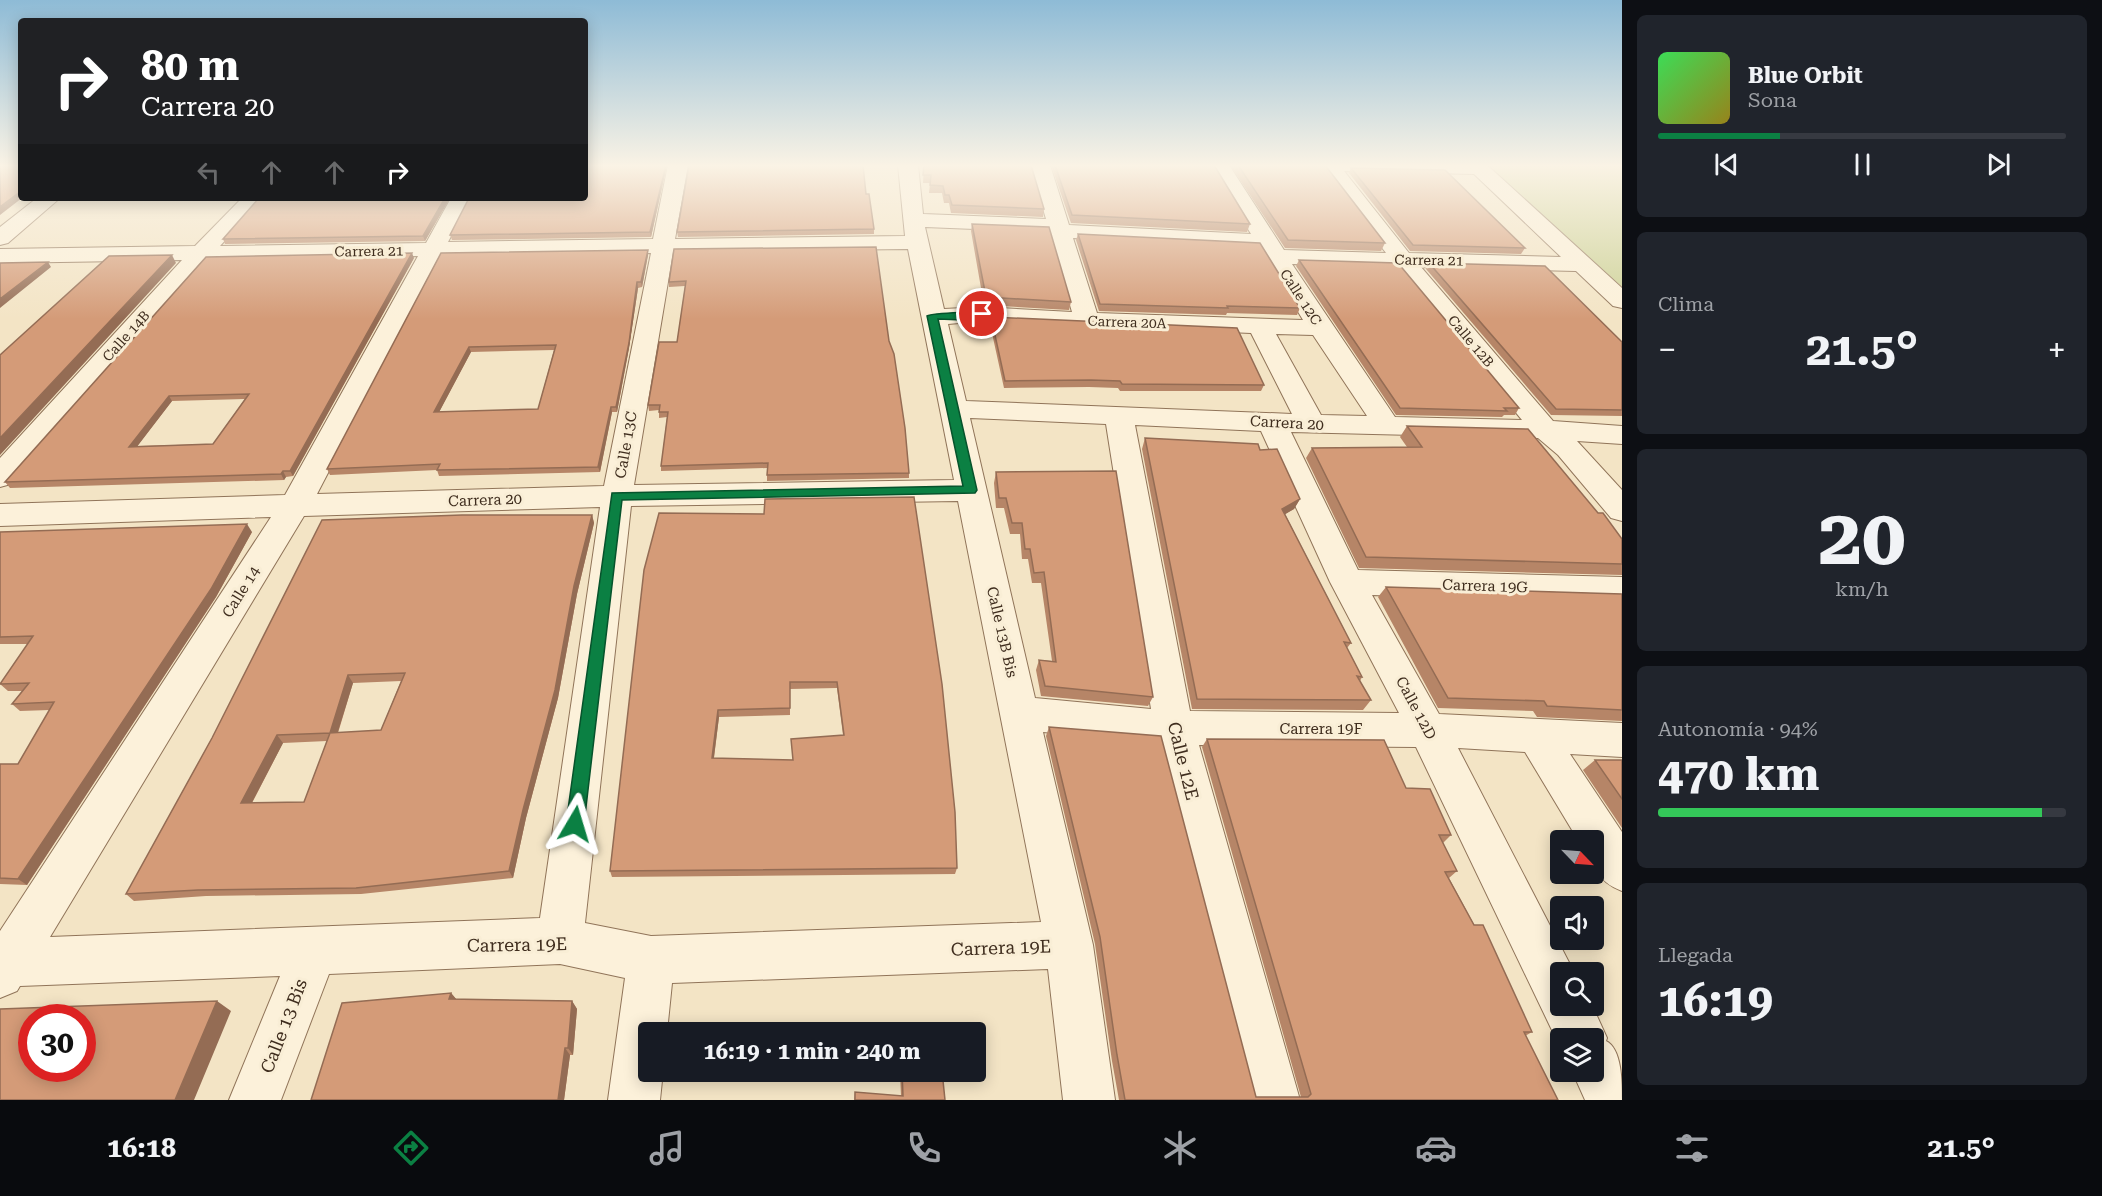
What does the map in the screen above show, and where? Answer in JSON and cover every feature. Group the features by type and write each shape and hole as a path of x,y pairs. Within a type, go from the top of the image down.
{"street":[{"path":"0,238 27,216"},
{"name":"Calle 14B","path":"0,477 236,216"},
{"name":"Calle 14","path":"2,967 295,506 450,216"},
{"name":"Calle 13C","path":"560,941 616,496 668,216"},
{"name":"Calle 13B Bis","path":"913,216 932,316 1069,945 1089,1100"},
{"path":"1056,216 1087,320"},
{"name":"Calle 12C","path":"1251,216 1321,328 1388,427"},
{"name":"Calle 12B","path":"1369,216 1545,429 1568,448 1622,510"},
{"path":"1531,216 1622,301"},
{"name":"Carrera 21","path":"0,256 662,246 915,231 1060,229 1403,260 1583,264"},
{"name":"Carrera 20A","path":"932,316 963,317 982,314 1321,328"},
{"path":"1260,327 1311,424"},
{"name":"Carrera 20","path":"953,409 1388,427 1545,429 1622,435"},
{"name":"Calle 12E","path":"1119,416 1174,728 1274,1100"},
{"name":"Calle 12D","path":"1271,421 1347,582 1428,730 1550,975"},
{"name":"Carrera 20","path":"0,515 616,496 970,490"},
{"name":"Carrera 19G","path":"1347,582 1622,590"},
{"name":"Carrera 19F","path":"1020,713 1174,728 1428,730 1622,740"},
{"path":"1538,735 1542,746 1622,870"},
{"name":"Carrera 19E","path":"2,967 560,941 651,960 1069,945"},
{"name":"Calle 13 Bis","path":"255,1100 313,952"},
{"path":"634,1100 651,960"},
{"path":"1603,1082 1612,1100"}],"green space":[{"path":"1544,216 1622,216 1622,287"}],"building":[{"path":"243,216 434,216 423,236 223,239"},
{"path":"460,216 654,216 650,232 450,235"},
{"path":"680,216 872,216 874,229 677,232"},
{"path":"1098,216 1245,216 1250,224"},
{"path":"1272,216 1364,216 1385,243 1288,240"},
{"path":"1390,216 1493,216 1525,248 1413,245"},
{"path":"972,224 1049,227 1071,302 986,297"},
{"path":"1078,234 1260,243 1300,308 1100,304"},
{"path":"876,247 889,341 894,354 905,428 909,473 767,475 768,463 661,466 668,412 659,412 660,405 648,405 659,342 677,342 686,281 669,282 674,249"},
{"path":"648,250 641,282 637,282 629,343 616,407 611,407 598,467 437,470 440,464 327,469 441,253","holes":["556,345 538,409 434,412 469,347"]},
{"path":"412,253 290,471 283,471 281,474 5,482 206,257","holes":["249,394 213,444 129,447 169,396"]},
{"path":"172,255 0,438 0,355 109,256"},
{"path":"1299,260 1398,263 1519,408 1504,408 1507,411 1400,408"},
{"path":"48,262 0,299 0,263"},
{"path":"1429,263 1545,266 1622,342 1622,410 1556,409"},
{"path":"991,317 1237,328 1264,385 1122,384 1120,381 1091,380 1005,381"},
{"path":"1407,426 1528,429 1598,513 1603,513 1622,539 1622,564 1366,557 1312,448 1422,447"},
{"path":"1145,438 1258,444 1260,450 1277,449 1300,499 1282,509 1351,643 1344,642 1362,677 1357,676 1371,700 1197,699"},
{"path":"1116,471 1153,697 1045,686 1039,660 1056,662 1044,572 1034,573 1030,549 1025,549 1022,523 1012,523 1006,498 999,498 996,472"},
{"path":"914,497 942,684 955,812 957,868 610,871 644,570 659,513 764,514 765,499","holes":["790,682 837,682 844,735 791,739 793,760 712,758 718,710 790,708"]},
{"path":"462,515 592,515 574,586 555,690 509,871 356,888 198,890 126,894 212,738 322,520","holes":["405,673 381,730 330,733 348,675","330,733 304,802 241,803 277,735"]},
{"path":"247,524 211,589 18,879 0,878 0,764 18,764 54,702 12,704 29,683 0,684 33,636 0,637 0,532"},
{"path":"1386,587 1622,594 1622,710 1547,706 1544,701 1448,698"},
{"path":"1049,727 1161,736 1256,1097 1308,1097 1311,1094 1207,739 1384,740 1406,788 1430,789 1451,835 1439,835 1457,871 1445,872 1474,925 1483,925 1532,1032 1524,1032 1558,1100 1125,1100 1100,937"},
{"path":"1595,760 1622,760 1622,799"},
{"path":"451,993 449,999 572,1001 568,1048 565,1048 558,1100 311,1100 342,1003"},
{"path":"217,1001 175,1100 0,1100 0,1009 18,1008 18,1082 96,1082 96,1005"},
{"path":"902,1082 943,1082 945,1100 855,1100 855,1092 903,1096"}],"route":[{"path":"575,824 616,496 970,490 932,316 963,317 982,314"}]}
